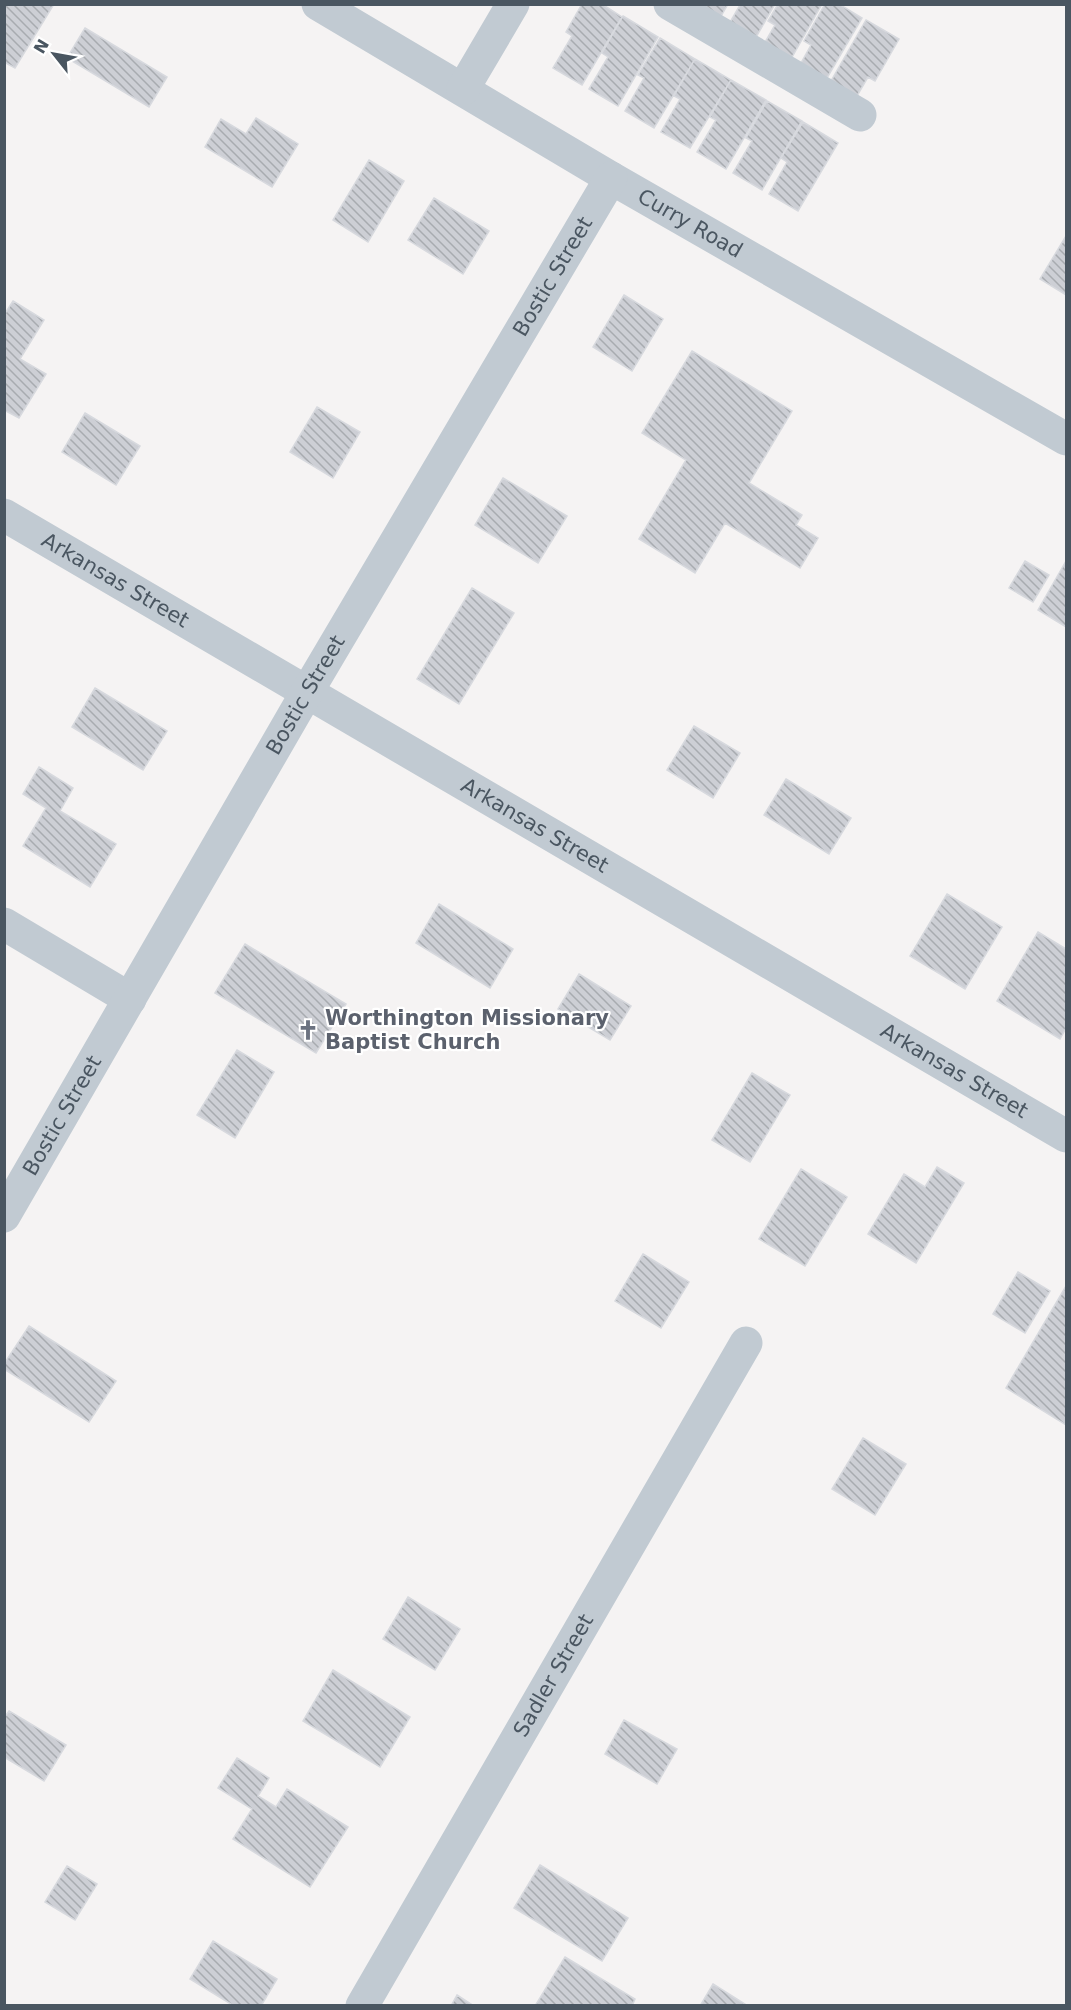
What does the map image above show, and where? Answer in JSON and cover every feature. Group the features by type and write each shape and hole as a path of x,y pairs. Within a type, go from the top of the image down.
{"street":[{"name":"Curry Road","path":"318,4 611,178 1066,439"},
{"path":"463,90 513,4"},
{"path":"670,4 860,115"},
{"name":"Bostic Street","path":"4,1216 308,692 611,178"},
{"name":"Arkansas Street","path":"4,515 1066,1136"},
{"path":"4,924 130,999"},
{"name":"Sadler Street","path":"362,2006 746,1344"}],"building":[{"path":"4,4 54,4 15,68 4,62"},
{"path":"582,4 602,4 622,17 582,85 553,68 572,36 566,32"},
{"path":"696,4 728,4 720,18"},
{"path":"738,4 775,4 755,39 729,24 740,5"},
{"path":"778,4 822,4 791,59 764,44 775,25 768,21"},
{"path":"825,4 839,4 862,18 827,78 801,63 811,45 804,41"},
{"path":"623,16 658,37 618,106 589,89 608,57 602,53"},
{"path":"866,20 899,39 875,81 868,77 857,96 831,81"},
{"path":"85,28 167,77 149,107 67,58"},
{"path":"660,38 695,59 654,128 625,111 644,78 638,75"},
{"path":"695,59 731,80 690,148 661,132 680,99 674,96"},
{"path":"731,80 766,100 726,169 697,152 716,120 710,117"},
{"path":"767,101 802,121 762,190 733,173 752,141 746,138"},
{"path":"256,118 298,144 272,187 205,147 221,119 246,134"},
{"path":"803,122 838,143 798,211 769,194 787,162 781,158"},
{"path":"369,160 404,181 368,242 333,220"},
{"path":"434,198 489,231 463,274 408,240"},
{"path":"1066,236 1066,295 1040,279"},
{"path":"624,295 663,319 632,371 593,347"},
{"path":"13,301 44,320 20,359 46,374 19,418 4,410 4,315"},
{"path":"692,351 792,411 749,483 802,515 796,525 818,538 800,568 725,523 695,573 639,539 686,460 642,433"},
{"path":"317,407 360,432 333,478 290,452"},
{"path":"85,413 140,446 116,485 62,452"},
{"path":"503,478 567,516 538,563 475,525"},
{"path":"1025,561 1049,575 1033,602 1009,588"},
{"path":"1066,561 1066,627 1038,610"},
{"path":"472,588 514,613 459,704 417,679"},
{"path":"95,688 167,731 143,770 72,727"},
{"path":"694,726 740,753 713,798 667,770"},
{"path":"39,767 73,788 60,811 116,844 90,887 23,846 46,808 23,794"},
{"path":"786,779 851,818 829,854 764,815"},
{"path":"947,894 1002,927 965,989 910,956"},
{"path":"439,904 513,949 490,988 416,943"},
{"path":"1038,932 1066,949 1066,1028 1060,1039 997,1001"},
{"path":"245,944 346,1004 316,1053 215,993"},
{"path":"579,974 631,1006 610,1040 558,1009"},
{"path":"237,1050 274,1072 235,1138 197,1115"},
{"path":"752,1073 790,1095 750,1162 712,1140"},
{"path":"937,1167 964,1183 916,1263 868,1234 904,1174 925,1187"},
{"path":"801,1169 847,1197 805,1266 759,1239"},
{"path":"643,1254 689,1282 661,1328 615,1301"},
{"path":"1018,1272 1050,1291 1025,1333 993,1314"},
{"path":"1066,1286 1066,1425 1006,1388"},
{"path":"29,1326 116,1381 89,1422 4,1369 4,1364"},
{"path":"863,1438 906,1464 875,1515 832,1489"},
{"path":"408,1597 460,1629 435,1670 383,1639"},
{"path":"333,1670 410,1717 380,1767 303,1721"},
{"path":"9,1711 66,1745 44,1781 4,1757 4,1718"},
{"path":"624,1720 677,1749 657,1784 605,1754"},
{"path":"237,1758 269,1778 258,1796 276,1807 287,1789 348,1827 310,1887 233,1839 252,1809 218,1788"},
{"path":"540,1865 628,1918 602,1961 514,1908"},
{"path":"67,1866 97,1884 75,1920 45,1902"},
{"path":"213,1941 277,1979 261,2006 234,2006 190,1979"},
{"path":"565,1957 635,1999 632,2006 535,2006"},
{"path":"713,1984 748,2006 700,2006"},
{"path":"457,1995 474,2006 451,2006"}],"place":[{"name":"Worthington Missionary Baptist Church","path":"308,1030"}]}
